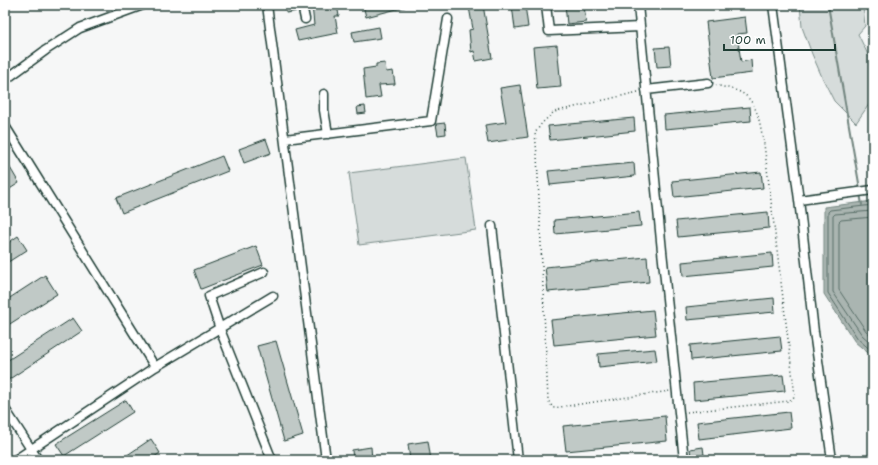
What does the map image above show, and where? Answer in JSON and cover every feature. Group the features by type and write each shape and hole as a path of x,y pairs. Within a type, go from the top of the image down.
{"street":[{"path":"5,80 46,50 80,28 143,5"},
{"path":"267,5 326,460"},
{"path":"302,5 305,19"},
{"path":"546,5 549,31 640,27"},
{"path":"638,5 684,460"},
{"path":"773,5 814,332 832,460"},
{"path":"285,139 431,121 448,19"},
{"path":"646,90 708,83"},
{"path":"324,94 324,110 328,134"},
{"path":"5,126 155,367"},
{"path":"798,200 869,191"},
{"path":"492,226 518,460"},
{"path":"264,272 210,296 220,328 272,460"},
{"path":"15,460 155,367 273,296"},
{"path":"5,409 38,460"}],"path":[{"path":"5,8 12,5"},
{"path":"679,413 789,401 795,396 764,144 758,114 750,100 742,93 708,83"},
{"path":"646,90 554,112 542,123 535,133 548,400 553,408 677,390"}],"shaded area":[{"path":"800,5 863,5 865,26 858,34 873,65 873,68 870,103 856,123 834,101 822,77 802,27"},
{"path":"466,158 476,230 359,245 349,173"}],"water":[{"path":"873,201 873,357 855,342 824,294 824,207"}],"building":[{"path":"285,5 297,5 298,11 286,13"},
{"path":"312,5 337,5 339,16 335,16 338,33 298,41 295,30 314,25"},
{"path":"363,5 404,5 405,7 366,17"},
{"path":"483,5 492,58 476,61 474,51 471,52 469,30 473,29 469,7"},
{"path":"512,5 525,5 528,27 515,29"},
{"path":"565,5 584,5 586,22 567,24"},
{"path":"745,17 747,33 737,34 741,62 751,60 752,73 713,78 706,22"},
{"path":"379,27 381,38 354,42 352,32"},
{"path":"557,45 561,87 537,89 533,47"},
{"path":"669,47 671,66 657,67 655,48"},
{"path":"385,63 386,72 393,71 395,84 379,85 381,97 366,99 363,69 376,67 376,64"},
{"path":"520,85 528,137 488,143 485,125 506,122 500,88"},
{"path":"365,106 366,113 358,114 357,107"},
{"path":"750,107 751,121 665,129 664,115"},
{"path":"634,118 635,131 550,140 548,126"},
{"path":"445,123 446,134 438,135 436,124"},
{"path":"266,139 271,153 244,163 239,149"},
{"path":"222,156 228,171 122,213 116,198"},
{"path":"634,163 635,176 550,185 548,171"},
{"path":"9,166 19,183 5,192 5,169"},
{"path":"761,172 763,188 674,197 672,181"},
{"path":"639,212 641,226 555,234 554,220"},
{"path":"768,212 769,228 678,237 676,221"},
{"path":"18,236 27,250 5,264 5,245"},
{"path":"256,246 263,265 201,289 194,270"},
{"path":"772,253 773,267 683,276 682,262"},
{"path":"647,257 649,282 548,292 545,267"},
{"path":"45,275 57,294 5,327 5,301"},
{"path":"774,298 775,312 687,320 686,307"},
{"path":"653,310 656,335 554,345 551,320"},
{"path":"73,318 82,331 5,382 5,362"},
{"path":"780,336 782,351 691,360 690,345"},
{"path":"276,341 303,435 284,441 257,346"},
{"path":"655,349 657,361 599,367 598,354"},
{"path":"783,375 785,391 694,400 693,383"},
{"path":"126,400 133,412 64,456 56,444"},
{"path":"789,412 791,428 699,439 697,422"},
{"path":"665,416 667,441 566,451 563,426"},
{"path":"151,439 160,453 150,460 120,460"},
{"path":"428,441 431,460 410,460 408,444"},
{"path":"371,447 372,460 353,460 352,450"},
{"path":"703,447 704,455 691,457 690,449"}],"waterway":[{"path":"828,5 860,189"},
{"path":"860,193 862,205"}]}
